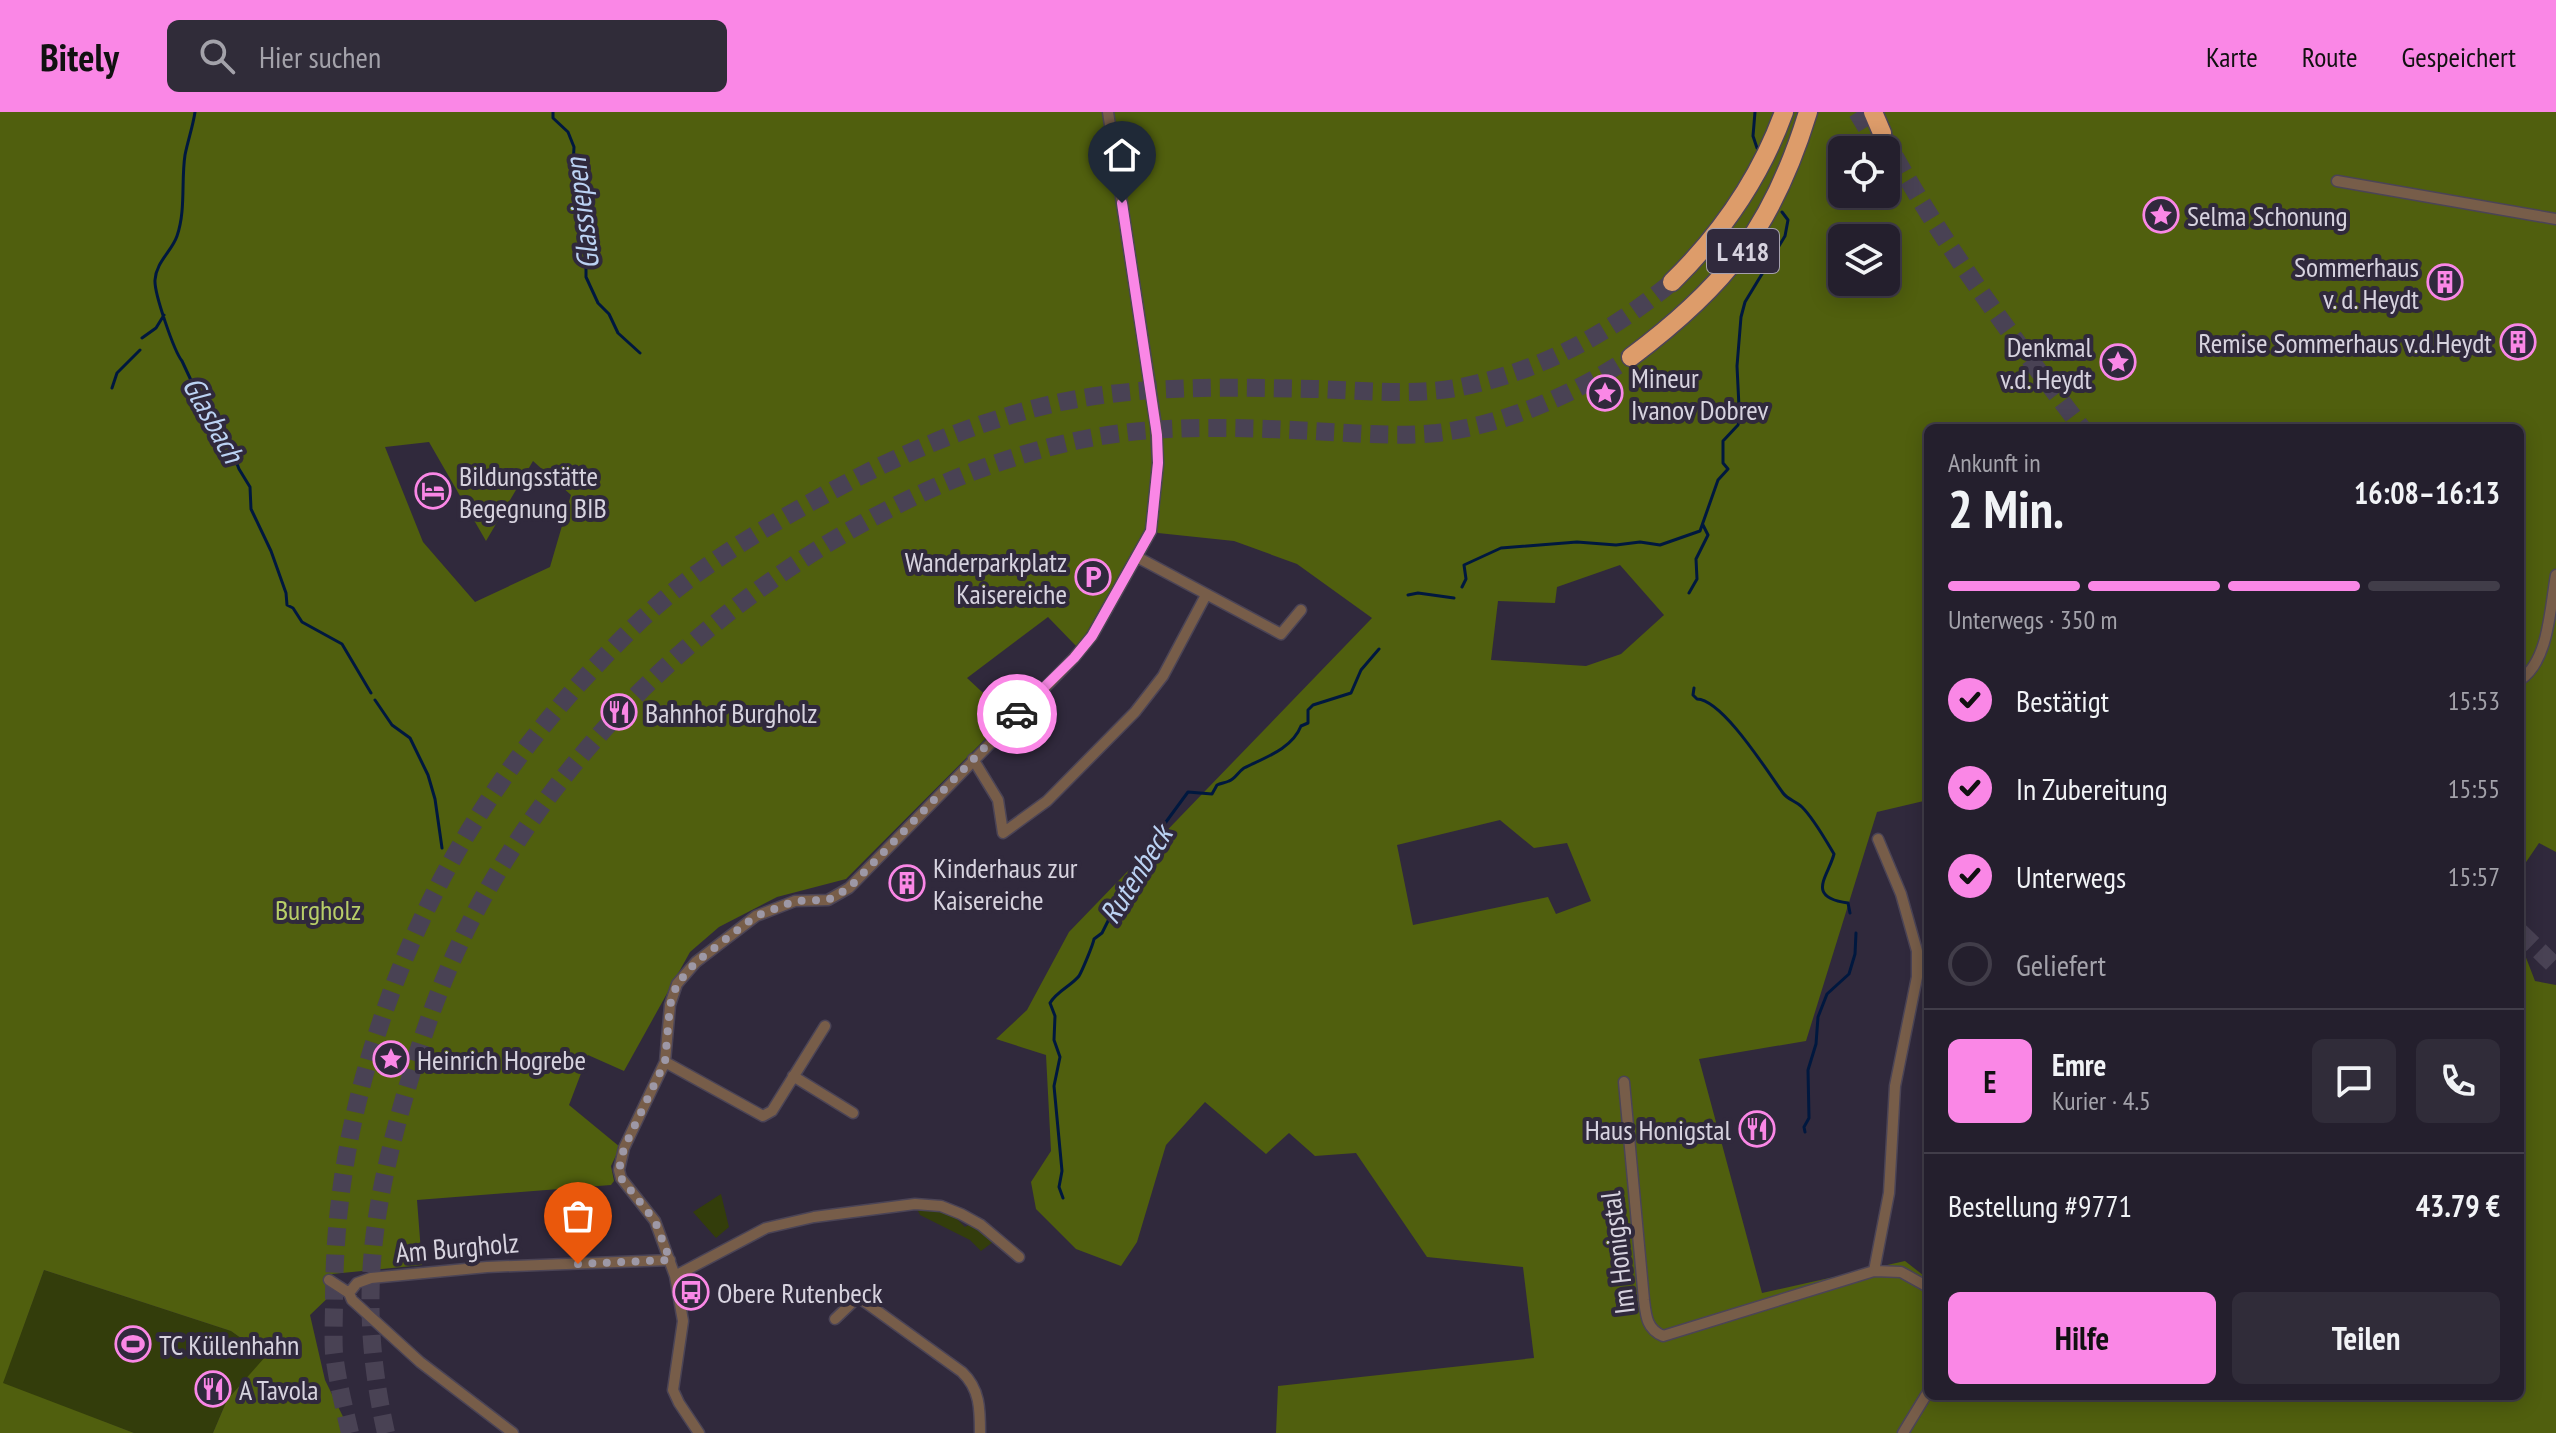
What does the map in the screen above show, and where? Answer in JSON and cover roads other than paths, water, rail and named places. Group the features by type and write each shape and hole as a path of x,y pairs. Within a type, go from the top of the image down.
{"highway":[{"name":"L 418","path":"1672,282 1714,238 1741,200 1769,150 1784,112"},
{"name":"L 418","path":"1631,357 1700,300 1740,256 1781,184 1808,112"},
{"path":"1873,112 1882,133"}],"street":[{"path":"699,1433 673,1390 683,1321 675,1276 655,1221 621,1178 619,1170 624,1148 665,1062 670,1005 677,984 696,962 733,932 774,907 795,901 828,900 849,888 1074,658 1092,636 1151,531 1158,463 1155,416 1108,112"},
{"path":"2337,181 2556,219"},
{"path":"1137,557 1281,634 1301,610"},
{"path":"2524,677 2541,657 2556,575"},
{"path":"973,759 998,800 1003,833 1047,801 1135,712 1163,676 1206,595"},
{"path":"1874,1271 1889,1193 1895,1086 1917,977 1917,951 1901,894 1878,839"},
{"path":"665,1062 763,1116 772,1111 825,1026"},
{"path":"793,1076 853,1113"},
{"name":"Im Honigstal","path":"1624,1082 1644,1300 1647,1322 1656,1332 1663,1336 1874,1271 1901,1272 1924,1285"},
{"path":"675,1276 766,1228 814,1217 915,1204 941,1206 961,1214 981,1225 1019,1257"},
{"name":"Am Burgholz","path":"349,1293 357,1283 385,1277 487,1267 670,1260"},
{"path":"329,1280 349,1293 352,1300 420,1362 513,1433"},
{"path":"835,1319 858,1297 962,1372 979,1398 980,1433"},
{"path":"1903,1433 1924,1399"}],"waterway":[{"name":"Glasbach","path":"195,112 185,155 180,226 156,274 161,309 174,346 203,406 226,435 239,469 250,487 251,509 271,551 286,593 287,605 293,608 302,622 342,644 371,693"},
{"name":"Glassiepen","path":"553,112 553,118 568,132 574,147 573,168 581,243 586,251 586,277 598,303 609,314 618,333 640,353"},
{"name":"Rutenbeck","path":"1755,112 1753,136 1757,148"},
{"name":"Rutenbeck","path":"1739,407 1737,366 1741,317 1745,302 1785,236 1788,220 1782,212"},
{"path":"142,338 156,328 164,315"},
{"path":"112,388 117,373 140,350"},
{"name":"Rutenbeck","path":"1462,587 1466,579 1464,565 1501,548 1577,542 1660,545 1700,531 1718,480 1728,469 1723,463 1723,441 1738,425 1740,416"},
{"path":"1689,593 1697,579 1696,559 1708,535 1703,525"},
{"name":"Rutenbeck","path":"1408,595 1418,593 1454,598"},
{"name":"Rutenbeck","path":"1063,1198 1059,1187 1062,1171 1054,1086 1060,1057 1054,1040 1055,1016 1050,1003 1079,976 1094,939 1102,933 1122,893 1139,873 1140,861 1188,792 1212,794 1217,785 1231,780 1244,768 1284,747 1301,726 1308,723 1308,710 1313,705 1351,693 1361,670 1379,649"},
{"path":"1694,688 1693,695 1708,702 1731,723 1783,793 1802,807 1815,823 1834,854 1824,878 1823,891 1835,900 1848,903 1850,913"},
{"name":"Glasbach","path":"375,700 392,725 410,738 428,775 442,848"},
{"path":"1805,1132 1809,1118 1808,1070 1816,1044 1818,1017 1827,994 1849,974 1855,954 1856,933"}],"tunnel":[{"path":"1857,112 1872,136"},
{"path":"1882,133 1951,248 2079,424"},
{"path":"350,1433 334,1353 336,1237 356,1107 391,993 432,898 483,809 543,725 617,643 659,604 738,545 826,494 911,452 1000,418 1092,396 1155,390 1250,388 1403,392 1456,388 1515,372 1571,349 1623,318 1672,282"},
{"path":"386,1433 372,1345 370,1303 376,1223 405,1095 444,980 460,943 508,856 567,773 636,696 714,625 798,562 887,510 980,469 1075,441 1134,432 1194,428 1391,435 1437,433 1488,423 1538,406 1631,357"},
{"path":"2524,936 2556,967"}],"place":[{"name":"Selma Schonung","path":"2161,215"},
{"name":"Sommerhaus v. d. Heydt","path":"2445,282"},
{"name":"Remise Sommerhaus v.d.Heydt","path":"2518,342"},
{"name":"Denkmal v.d. Heydt","path":"2118,362"},
{"name":"Mineur Ivanov Dobrev","path":"1605,393"},
{"name":"Bildungsstätte Begegnung BIB","path":"433,491"},
{"name":"Wanderparkplatz Kaisereiche","path":"1093,577"},
{"name":"Bahnhof Burgholz","path":"619,712"},
{"name":"Kinderhaus zur Kaisereiche","path":"907,883"},
{"name":"Heinrich Hogrebe","path":"391,1059"},
{"name":"Haus Honigstal","path":"1757,1129"},
{"name":"Obere Rutenbeck","path":"691,1292"},
{"name":"TC Küllenhahn","path":"133,1344"},
{"name":"A Tavola","path":"213,1389"}],"park label":[{"name":"Burgholz","path":"318,909"}]}
